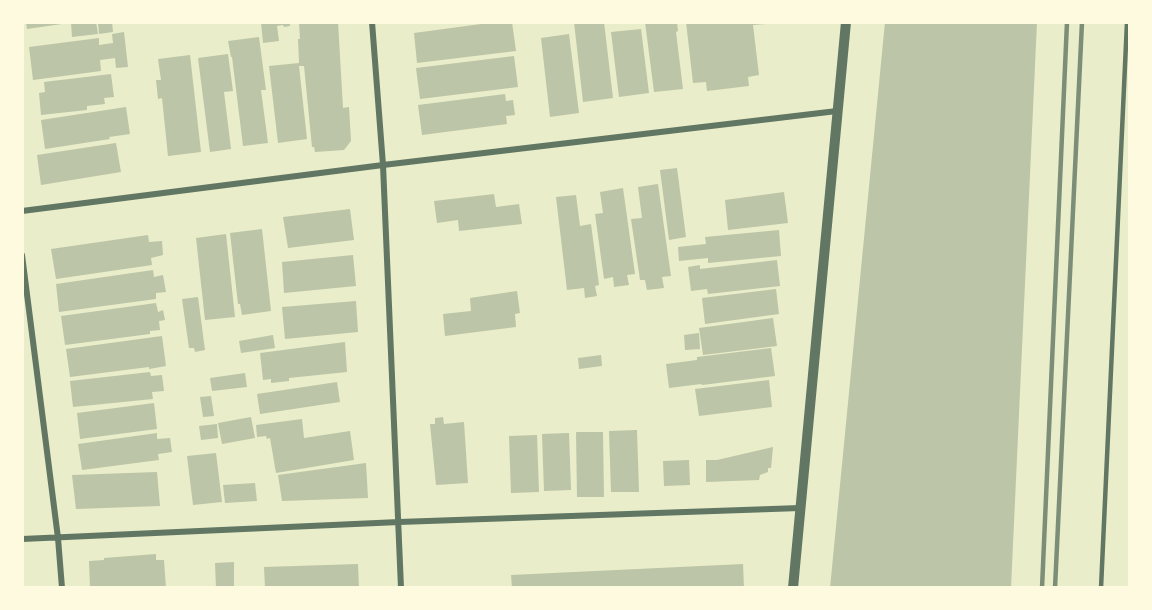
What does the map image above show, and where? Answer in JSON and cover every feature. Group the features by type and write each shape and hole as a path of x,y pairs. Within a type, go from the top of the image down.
{"street":[{"path":"372,22 383,165 401,588"},
{"path":"793,588 846,22"},
{"path":"22,211 837,111"},
{"path":"22,255 58,538 62,588"},
{"path":"22,539 399,522 800,508"}],"lane":[{"path":"1101,588 1127,22"}],"building":[{"path":"26,22 62,22 62,24 27,29"},
{"path":"71,22 96,22 98,34 72,37"},
{"path":"98,22 112,22 113,32 99,34"},
{"path":"261,22 290,22 290,26 277,26 279,41 263,43"},
{"path":"299,22 338,22 343,108 349,107 351,141 344,150 315,152 312,147 304,66 299,66 307,139 278,143 269,66 299,63"},
{"path":"512,22 516,51 417,63 414,33"},
{"path":"574,22 604,22 613,98 583,102"},
{"path":"645,22 677,22 678,31 676,32 683,89 654,92"},
{"path":"686,22 766,22 766,24 753,25 759,75 748,77 749,86 707,91 706,82 693,83"},
{"path":"885,22 1037,22 1011,588 830,588"},
{"path":"641,29 649,93 619,97 611,32"},
{"path":"124,32 128,67 116,68 115,58 100,60 101,71 33,80 29,47 99,38 99,45 113,43 112,34"},
{"path":"569,34 579,113 550,117 541,38"},
{"path":"259,37 266,90 261,90 268,143 243,146 228,41"},
{"path":"228,54 233,91 224,92 231,149 210,152 198,58"},
{"path":"190,55 201,152 168,156 162,98 158,99 156,80 161,80 158,59"},
{"path":"514,56 518,87 420,99 416,68"},
{"path":"111,74 114,97 104,98 105,104 87,106 87,110 41,115 39,93 45,92 44,82"},
{"path":"505,94 506,101 513,100 515,115 506,116 507,124 422,135 418,105"},
{"path":"126,107 130,134 45,149 41,120"},
{"path":"116,143 121,172 41,185 37,155"},
{"path":"677,168 686,237 669,240 660,170"},
{"path":"658,184 671,276 662,277 664,288 647,290 645,280 640,280 631,219 642,218 638,187"},
{"path":"623,188 635,274 627,275 629,285 614,287 613,277 604,279 595,214 603,213 600,192"},
{"path":"784,192 788,223 728,230 725,200"},
{"path":"494,194 496,207 519,204 522,224 459,231 458,220 437,223 434,201"},
{"path":"576,195 580,226 591,224 599,285 595,286 597,296 585,298 584,288 567,290 556,197"},
{"path":"350,209 354,240 288,248 283,217"},
{"path":"262,229 271,311 242,315 240,304 238,304 230,233"},
{"path":"779,230 781,256 708,263 708,258 679,261 678,247 706,244 705,237"},
{"path":"226,234 235,317 205,320 196,238"},
{"path":"148,235 149,242 162,241 163,255 151,258 152,265 56,279 51,249"},
{"path":"353,255 356,286 284,293 282,262"},
{"path":"777,260 780,286 708,294 707,289 691,291 688,267 700,265 700,269"},
{"path":"153,270 154,277 163,275 166,292 156,293 156,299 59,312 56,284"},
{"path":"776,289 779,314 705,324 702,298"},
{"path":"517,291 520,313 515,314 516,327 445,336 443,314 471,311 470,298"},
{"path":"198,297 205,350 195,352 194,348 189,348 182,299"},
{"path":"356,301 358,332 285,339 282,307"},
{"path":"156,303 158,312 163,310 165,320 159,321 160,330 150,331 150,334 65,345 61,316"},
{"path":"773,318 777,346 703,355 699,328"},
{"path":"699,333 700,349 685,350 684,335"},
{"path":"273,335 275,348 241,353 239,341"},
{"path":"162,336 166,366 70,377 66,349"},
{"path":"345,342 347,372 289,378 289,381 271,383 271,379 263,380 260,353"},
{"path":"771,348 775,376 669,388 666,364 697,360 697,357"},
{"path":"601,355 602,366 579,369 578,358"},
{"path":"150,372 151,376 162,375 164,391 152,392 153,399 73,407 70,381"},
{"path":"245,373 247,387 212,391 210,378"},
{"path":"769,380 772,407 699,416 695,389"},
{"path":"337,382 340,402 260,414 257,394"},
{"path":"211,396 214,416 203,417 200,397"},
{"path":"154,403 157,429 80,439 77,413"},
{"path":"251,417 255,438 222,444 218,423"},
{"path":"443,417 444,424 464,422 468,483 436,485 430,424 435,424 435,418"},
{"path":"302,419 304,438 350,431 354,460 276,473 270,438 257,437 256,425"},
{"path":"217,424 218,438 201,440 199,426"},
{"path":"637,430 639,492 611,492 609,431"},
{"path":"576,432 603,432 604,497 577,497"},
{"path":"157,433 157,439 170,438 172,452 158,454 159,460 82,470 78,444"},
{"path":"569,433 571,490 544,491 542,434"},
{"path":"537,435 539,492 511,493 509,436"},
{"path":"773,447 771,468 760,475 759,480 706,482 706,460 717,460"},
{"path":"216,453 222,502 193,505 187,456"},
{"path":"689,460 690,485 664,486 663,461"},
{"path":"366,463 368,498 282,501 278,475"},
{"path":"157,472 160,506 76,509 72,475"},
{"path":"255,483 257,501 225,503 223,485"},
{"path":"156,554 156,560 164,560 166,588 90,588 89,561"},
{"path":"234,562 234,588 216,588 215,563"},
{"path":"358,564 359,588 265,588 264,567"},
{"path":"743,564 744,588 512,588 511,575"}],"railway":[{"path":"1042,588 1067,22"},
{"path":"1055,588 1082,22"}]}
